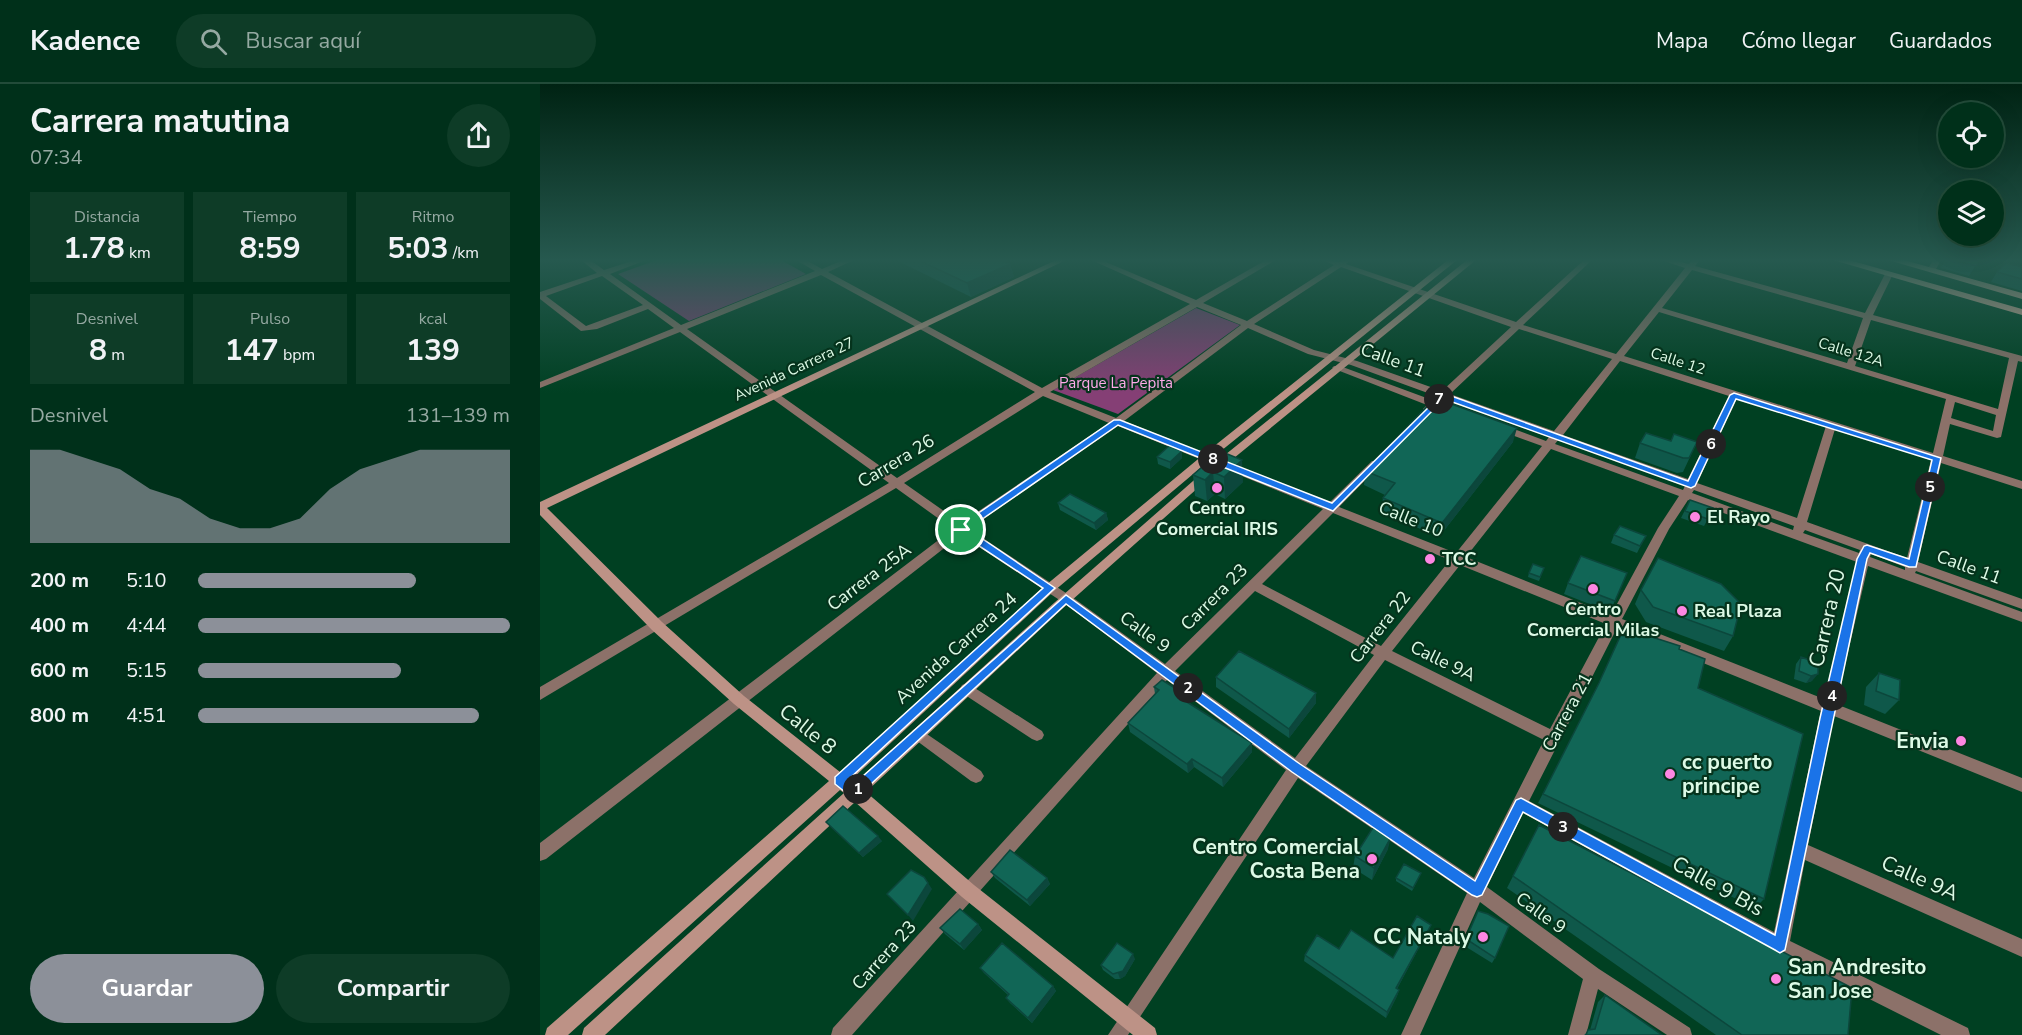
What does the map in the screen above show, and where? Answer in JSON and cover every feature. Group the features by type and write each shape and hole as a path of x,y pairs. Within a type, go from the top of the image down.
{"main road":[{"name":"Avenida Carrera 27","path":"540,508 772,395 967,304"},
{"name":"Avenida Carrera 24","path":"554,1035 840,780 1050,588 1395,304"},
{"name":"Avenida Carrera 24","path":"591,1035 1066,598 1222,462 1415,304"},
{"path":"1995,304 2022,312"},
{"name":"Calle 8","path":"540,508 657,626 739,700 840,780 968,891 1148,1035"}],"street":[{"path":"552,304 584,329 649,306"},
{"path":"540,385 741,304"},
{"name":"Calle 10","path":"882,304 1042,392 1222,462 1829,709 2022,784"},
{"name":"Carrera 26","path":"540,694 896,483 1042,392 1195,304"},
{"name":"Calle 11","path":"1197,304 1311,352 1330,357 1341,365 1433,403 1552,441 1799,529 1911,570 2022,617"},
{"name":"Carrera 25A","path":"540,853 961,530 1117,422 1247,325 1279,304"},
{"name":"Calle 12","path":"1454,304 2022,485"},
{"path":"1418,419 1541,304"},
{"name":"Carrera 22","path":"1117,1035 1296,768 1383,653 1661,304"},
{"path":"1830,304 2018,358 2001,413 1997,435 1946,420"},
{"path":"1850,367 1874,304"},
{"name":"Calle 9","path":"649,306 961,530 1066,598 1296,768 1477,890 1593,975 1683,1035"},
{"name":"Calle 12A","path":"1657,309 2001,413"},
{"name":"Calle 11","path":"1341,365 1443,396 1552,441"},
{"name":"Carrera 21","path":"1410,1035 1477,890 1553,737 1664,528 1688,490 1734,395"},
{"path":"1911,570 1951,398"},
{"path":"1799,529 1831,425"},
{"name":"Carrera 23","path":"840,1035 1166,672 1387,451"},
{"name":"Carrera 20","path":"1780,945 1829,709 1865,553"},
{"name":"Calle 11","path":"1911,570 2022,604"},
{"name":"Calle 9A","path":"1253,585 1383,653 1553,737"},
{"path":"967,689 1037,735"},
{"path":"918,734 975,777"},
{"name":"Calle 9 Bis","path":"1521,804 1780,945 1961,1035"},
{"name":"Calle 9A","path":"1799,849 2022,948"},
{"path":"1577,1035 1593,975"}],"green space":[{"path":"664,304 730,304 689,321"},
{"name":"Parque La Pepita","path":"1196,308 1240,325 1118,414 1053,390"}],"building":[{"path":"1435,398 1517,428 1442,523 1383,498 1395,483 1365,471"},
{"path":"1646,433 1671,441 1674,434 1697,442 1689,458 1683,458 1640,443"},
{"path":"1169,446 1182,451 1170,462 1157,457"},
{"path":"1220,451 1242,460 1224,477 1213,472 1205,480 1193,475"},
{"path":"1070,494 1106,513 1094,523 1058,503"},
{"path":"1690,500 1713,508 1708,519 1685,511"},
{"path":"1620,526 1646,536 1640,546 1614,535"},
{"path":"1581,556 1627,573 1615,601 1568,583"},
{"path":"1658,558 1721,584 1741,604 1733,636 1653,607 1641,590"},
{"path":"1533,564 1544,568 1540,577 1529,573"},
{"name":"cc puerto principe","path":"1624,628 1680,646 1679,649 1705,659 1698,688 1803,734 1764,899 1543,794"},
{"path":"1239,651 1316,693 1289,729 1216,677"},
{"path":"1801,657 1818,663 1818,674 1811,676 1799,671"},
{"path":"1879,673 1900,680 1899,700 1876,691"},
{"path":"1162,680 1183,693 1179,697 1252,743 1222,778 1192,759 1187,764 1128,723 1159,690 1154,687"},
{"path":"843,806 878,836 859,853 826,822"},
{"path":"1539,825 1852,988 1848,1035 1742,1035 1513,876"},
{"path":"1374,826 1391,837 1374,868 1355,856"},
{"path":"1010,850 1047,878 1027,900 991,872"},
{"path":"1404,864 1421,873 1413,888 1396,878"},
{"path":"911,870 924,877 928,883 908,915 887,894"},
{"path":"960,909 978,924 960,944 940,928"},
{"name":"CC Nataly","path":"1478,911 1509,926 1495,958 1466,939"},
{"path":"1417,916 1431,925 1396,988 1399,990 1387,1012 1305,955 1317,935 1339,949 1351,930 1393,958"},
{"path":"1002,943 1053,986 1028,1018 1006,998 1009,994 980,968"},
{"path":"1117,943 1133,954 1123,971 1113,974 1101,965"},
{"path":"1605,995 1662,1035 1586,1035 1588,1030 1595,1029"}],"place":[{"name":"Centro Comercial IRIS","path":"1217,488"},
{"name":"El Rayo","path":"1695,517"},
{"name":"TCC","path":"1430,559"},
{"name":"Centro Comercial Milas","path":"1593,589"},
{"name":"Real Plaza","path":"1682,611"},
{"name":"Envia","path":"1961,741"},
{"name":"cc puerto principe","path":"1670,774"},
{"name":"Centro Comercial Costa Bena","path":"1372,859"},
{"name":"CC Nataly","path":"1483,937"},
{"name":"San Andresito San Jose","path":"1776,979"}],"route":[{"path":"1734,395 1937,458 1912,564 1867,548 1862,559 1826,718 1780,945 1521,804 1477,890 1296,768 1066,598 854,792 840,780 1050,588 961,530 1117,422 1333,507 1433,403 1443,396 1691,486 1734,395"}]}
